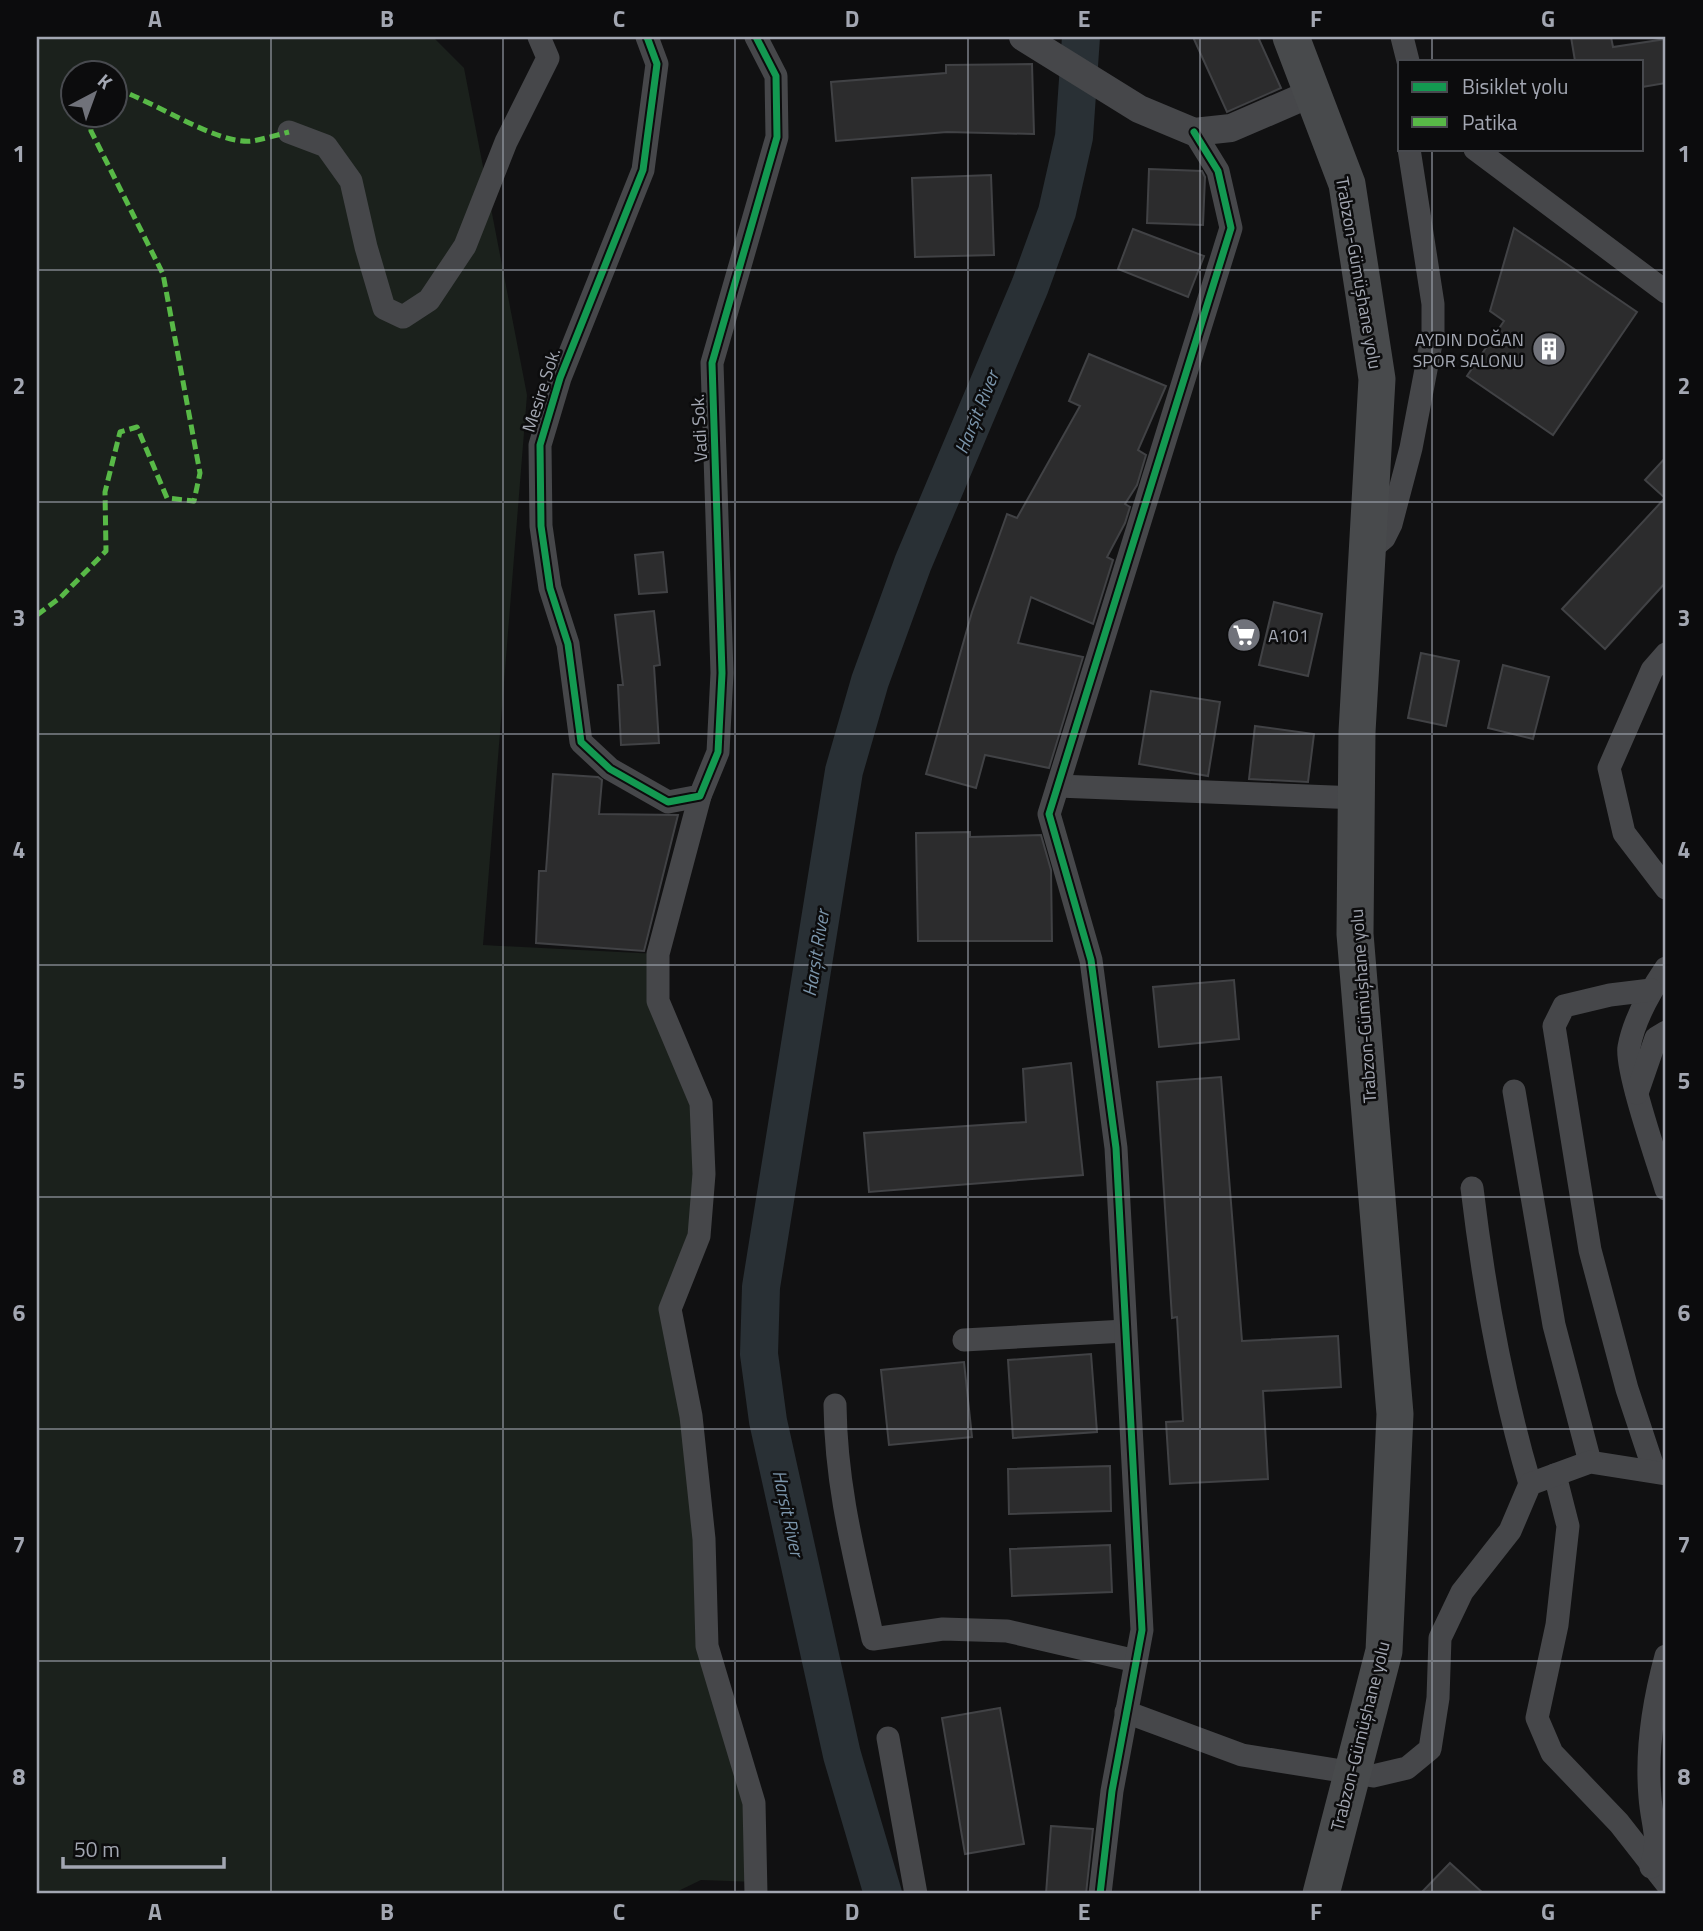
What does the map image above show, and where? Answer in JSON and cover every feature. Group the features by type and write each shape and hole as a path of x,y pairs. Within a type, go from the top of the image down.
{"main road":[{"name":"Trabzon-Gümüşhane yolu","path":"1291,37 1347,184 1377,379 1357,732 1355,934 1395,1414 1384,1651 1321,1894"}],"street":[{"path":"289,132 326,146 351,181 384,308 403,317 429,300 465,246 506,142 548,58 539,37"},
{"name":"Mesire Sok.","path":"647,37 657,64 643,170 560,378 540,445 541,526 550,588 568,644 581,742 610,769 668,802 700,796"},
{"name":"Vadi Sok.","path":"756,37 776,76 777,137 712,363 722,673 718,752 700,796 658,954 658,1001 702,1103 704,1174 699,1236 670,1309 691,1416 701,1512 707,1646 754,1803 756,1894"},
{"path":"1023,37 1057,55 1139,109 1194,132 1231,128 1312,93"},
{"path":"1402,37 1408,60"},
{"path":"1100,1894 1112,1791 1142,1630 1116,1149 1091,960 1049,814 1231,228 1218,172 1194,132"},
{"path":"1366,554 1384,537 1391,524 1411,448 1433,333 1433,304 1409,150"},
{"path":"1476,150 1666,292"},
{"path":"1666,654 1652,670 1609,768 1624,833 1666,888"},
{"path":"1058,786 1358,798"},
{"path":"1666,968 1651,990 1628,1048 1637,1093 1666,1189"},
{"path":"1530,1484 1590,1462 1660,1472 1627,1389 1590,1250 1554,1026 1564,1006 1610,995 1651,990"},
{"path":"1637,1093 1656,1038 1666,1032"},
{"path":"1514,1091 1554,1325 1590,1462"},
{"path":"1126,1712 1242,1755 1373,1776 1407,1768 1430,1749 1438,1699 1440,1638 1462,1592 1510,1531 1530,1484 1506,1403 1491,1329 1472,1188"},
{"path":"964,1340 1125,1331"},
{"path":"835,1405 838,1473 873,1639 943,1629 1007,1631 1136,1661"},
{"path":"1555,1475 1568,1526 1557,1625 1537,1718 1552,1753 1619,1823 1659,1875"},
{"path":"1659,1875 1658,1847 1650,1796 1655,1697 1666,1656"},
{"path":"888,1738 916,1894"}],"shaded area":[{"path":"37,37 433,37 464,68 527,395 483,945 658,954 658,1001 701,1103 704,1174 670,1309 707,1646 754,1803 756,1882 701,1880 672,1894 37,1894"}],"building":[{"path":"1193,37 1258,37 1281,88 1227,112"},
{"path":"1571,37 1611,37 1613,47 1666,39 1666,83 1644,87 1644,60 1575,60"},
{"path":"1032,64 1034,134 947,132 836,141 831,82 946,73 946,65"},
{"path":"1149,169 1202,171 1205,177 1203,225 1147,223"},
{"path":"991,175 994,255 915,257 912,178"},
{"name":"AYDIN DOĞAN SPOR SALONU","path":"1514,228 1637,312 1553,435 1467,376 1504,321 1490,311"},
{"path":"1133,229 1204,256 1188,297 1118,269"},
{"path":"1089,354 1166,386 1138,450 1146,455 1137,485 1125,504 1130,507 1125,523 1107,557 1113,560 1093,624 1031,597 1018,643 1083,657 1049,768 985,755 976,788 926,774 972,612 1007,514 1017,518 1080,406 1069,401"},
{"path":"1666,457 1666,582 1605,649 1562,609 1665,498 1645,480"},
{"path":"663,552 667,592 639,594 635,555"},
{"path":"1274,602 1322,614 1308,676 1259,665"},
{"path":"654,611 660,665 654,666 659,743 621,745 618,685 623,685 615,615"},
{"path":"1421,653 1459,661 1446,726 1408,718"},
{"path":"1503,665 1549,677 1533,739 1488,728"},
{"path":"1151,691 1220,702 1208,776 1139,764"},
{"path":"1255,726 1314,734 1308,782 1249,779"},
{"path":"553,774 598,777 602,780 599,814 678,815 644,951 536,943 539,871 546,871"},
{"path":"970,832 970,837 1041,835 1051,870 1052,941 918,941 916,833"},
{"path":"1234,980 1239,1039 1159,1047 1153,987"},
{"path":"1071,1063 1083,1175 869,1192 864,1133 1026,1122 1023,1069"},
{"path":"1221,1077 1242,1341 1338,1336 1341,1387 1263,1391 1268,1479 1170,1484 1166,1422 1183,1421 1177,1317 1172,1318 1157,1082"},
{"path":"1091,1354 1097,1432 1013,1438 1008,1360"},
{"path":"964,1362 972,1437 889,1445 881,1370"},
{"path":"1110,1466 1111,1511 1009,1514 1008,1469"},
{"path":"1110,1545 1112,1592 1012,1596 1010,1549"},
{"path":"1000,1708 1024,1844 965,1854 942,1718"},
{"path":"1051,1826 1093,1829 1086,1894 1046,1894"},
{"path":"1450,1863 1484,1894 1420,1894"}],"waterway":[{"name":"Harşit River","path":"883,1894 842,1755 768,1421 759,1354 761,1287 844,771 870,681 913,563 1030,286 1057,212 1074,137 1081,37"}],"marked path":[{"path":"130,95 203,129 238,140 252,141 289,132"},
{"path":"37,615 61,597 106,551 105,492 120,432 137,427 167,498 194,501 200,473 163,274 91,130"}],"cycle path":[{"path":"647,37 657,64 643,170 560,378 540,445 541,526 550,588 568,644 581,742 610,769 668,802 700,796 718,752 722,673 712,363 777,137 776,76 756,37"},
{"path":"1100,1894 1112,1791 1142,1630 1116,1148 1091,960 1049,814 1231,228 1218,171 1194,132"}],"place":[{"name":"AYDIN DOĞAN SPOR SALONU","path":"1549,349"},
{"name":"A101","path":"1244,635"}]}
